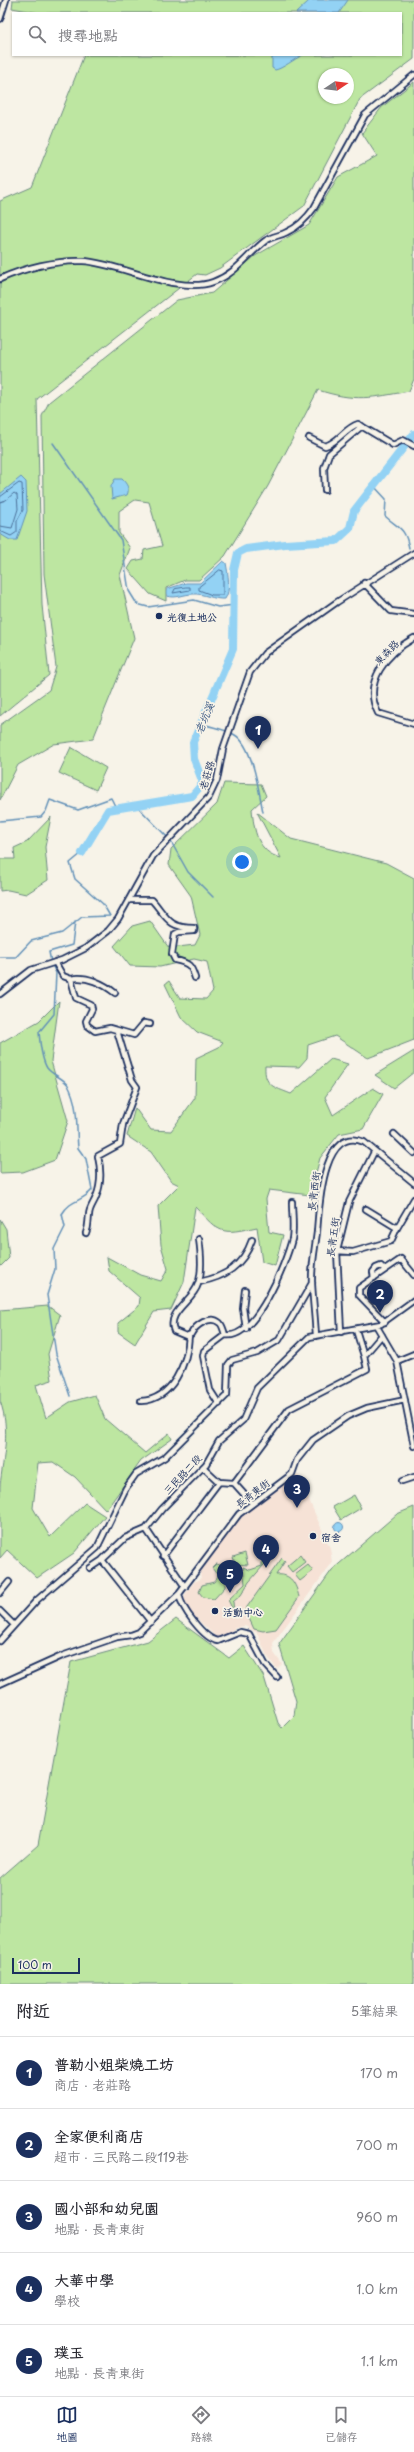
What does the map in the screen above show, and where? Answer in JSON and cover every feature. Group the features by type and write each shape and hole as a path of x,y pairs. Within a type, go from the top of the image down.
{"street":[{"path":"0,19 6,0"},
{"path":"0,279 33,268 68,261 101,264 186,284 212,282 234,271 270,238 287,232 307,218 365,115 414,75"},
{"path":"309,438 325,446 339,440 355,424 362,426 393,445 403,440 412,445"},
{"path":"325,490 324,468 329,454 362,426"},
{"name":"老莊路","path":"0,994 31,970 53,963 86,948 108,931 118,919 153,856 210,797 228,735 250,672 265,653 364,584 414,553"},
{"path":"364,584 391,611 414,614"},
{"name":"東森路","path":"414,638 384,664 373,682 372,693 378,713 414,724"},
{"path":"129,900 152,900 163,915 175,926 194,928 194,931 179,932 175,934 172,954 174,960 188,962 191,965 195,978"},
{"path":"53,963 63,976 71,979 81,978 100,983 115,993"},
{"path":"71,979 76,998 91,1005 92,1009 86,1021 87,1026 98,1032 110,1028 134,1035 144,1023 150,1024"},
{"path":"86,1233 90,1224 89,1216 91,1207 98,1190 100,1165 98,1156 120,1144 126,1112 132,1098 136,1094 137,1087 130,1073 117,1031"},
{"path":"394,1134 414,1153"},
{"name":"長青西街","path":"316,1336 312,1283 325,1169 342,1142 350,1139 364,1142 374,1152 414,1183"},
{"name":"長青五街","path":"341,1332 337,1251 349,1202 374,1152"},
{"path":"337,1251 353,1252 391,1241 414,1199"},
{"path":"219,1404 210,1390 203,1356 204,1351 225,1334 235,1334 246,1329 269,1297 288,1253 292,1234 292,1202"},
{"path":"366,1209 397,1228"},
{"path":"189,1335 180,1335 174,1331 172,1318 188,1301 199,1282 199,1239"},
{"path":"199,1282 226,1274 248,1250 252,1240"},
{"path":"385,1322 359,1295 359,1288 401,1259 414,1275"},
{"path":"374,1278 373,1272 376,1268 381,1266 386,1270"},
{"path":"0,1641 37,1600 97,1548 126,1488 136,1474 166,1457 227,1395 228,1365 232,1360 257,1353 279,1340 312,1283"},
{"path":"245,1290 243,1308 246,1329"},
{"name":"三民路二段","path":"146,1529 162,1509 203,1467 219,1441 243,1420 257,1388 309,1336 356,1330 385,1322 414,1300"},
{"path":"141,1402 150,1401 171,1386 186,1354 189,1335 205,1321 215,1320 220,1323 225,1334"},
{"path":"376,1325 398,1362 414,1446"},
{"path":"356,1330 364,1356"},
{"path":"364,1356 382,1335"},
{"path":"398,1362 414,1354"},
{"name":"長青東街","path":"234,1483 289,1409 367,1369 364,1356"},
{"name":"長青東街","path":"185,1587 239,1514 292,1474 298,1460 313,1440 329,1427 367,1408 405,1400"},
{"path":"203,1467 219,1482 234,1483 252,1503"},
{"path":"402,1481 414,1477"},
{"path":"163,1556 219,1482"},
{"path":"0,1684 62,1656 117,1636 131,1635 139,1632 151,1622 185,1587 146,1529 125,1538 102,1560 90,1568"},
{"path":"102,1560 151,1622"},
{"path":"0,1594 9,1582"},
{"path":"179,1594 184,1610 212,1639 218,1641 240,1632 249,1634 265,1664 277,1677"},
{"path":"0,1611 14,1625"}],"shaded area":[{"path":"298,1475 330,1548 332,1563 273,1643 274,1653 282,1664 277,1669 267,1656 257,1633 245,1626 235,1628 224,1637 216,1637 186,1608 184,1596 194,1582 201,1579 200,1573 242,1514"}],"green space":[{"path":"13,0 414,0 414,59 360,99 304,206 220,268 205,275 197,274 37,399 42,605 49,675 0,716 0,201 32,187 84,56 402,56 402,12 34,12 12,8"},
{"path":"414,82 414,379 409,391 364,398 331,394 318,390 268,486 225,556 199,580 185,580 166,588 166,601 150,594 128,569 133,561 143,559 144,550 162,546 149,502 135,500 119,511 119,533 130,548 120,575 134,638 93,739 54,744 18,765 0,800 0,725 49,690 56,667 44,574 42,416 49,402 177,300 212,293 255,256 309,225 338,177 377,156 362,133 382,107"},
{"path":"71,747 106,768 96,790 59,773"},
{"path":"224,783 261,784 266,796 252,809 254,825 258,839 267,851 273,855 281,858 257,812 291,839 386,863 414,878 414,1040 368,1058 335,1036 308,1045 307,1058 299,1067 265,1066 265,1073 268,1082 271,1085 291,1094 331,1059 348,1064 325,1097 333,1115 373,1088 383,1094 363,1129 339,1134 320,1158 310,1195 269,1190 266,1199 269,1232 283,1235 275,1266 262,1262 257,1227 235,1231 222,1230 210,1223 195,1207 184,1282 171,1310 154,1312 135,1344 118,1332 118,1323 139,1306 140,1298 109,1271 107,1257 140,1275 161,1281 168,1269 161,1245 158,1206 179,1185 171,1181 151,1152 127,1136 135,1108 151,1130 171,1131 195,1098 196,1058 219,1047 223,1042 197,1032 181,1017 165,984 169,981 180,998 206,999 213,991 207,962 194,959 160,967 130,966 114,946 132,926 150,921 169,948 195,945 200,935 191,896 169,865 171,849 217,804"},
{"path":"51,817 45,847 48,880 26,894 8,890 0,891 0,859 15,859 14,848 27,842"},
{"path":"59,1001 51,1061 68,1121 55,1160 23,1172 0,1173 0,1043 39,1021"},
{"path":"414,1051 414,1072 394,1088 375,1075"},
{"path":"0,1219 6,1229 9,1258 0,1267"},
{"path":"48,1306 60,1315 48,1354 52,1380 36,1385 46,1418 70,1402 95,1395 105,1419 145,1453 169,1433 172,1439 141,1461 106,1510 75,1477 53,1462 38,1463 33,1508 50,1537 85,1503 105,1516 74,1553 37,1578 7,1550 0,1558 0,1486 6,1433 0,1401 0,1310"},
{"path":"354,1495 361,1508 341,1520 333,1507"},
{"path":"414,1507 414,1984 0,1984 0,1878 38,1845 71,1662 148,1641 176,1619 229,1658 244,1646 264,1677 278,1723 282,1728 294,1716 296,1701 279,1644 332,1570 397,1514"},
{"path":"245,1553 248,1565 235,1564 233,1557"},
{"path":"262,1555 271,1557 249,1582 241,1595 233,1602 234,1612 228,1600 245,1584 243,1567 250,1570 262,1566"},
{"path":"300,1555 305,1562 292,1572 287,1566"},
{"path":"282,1558 285,1561 276,1575 286,1576 292,1580 299,1597 276,1629 263,1631 254,1629 247,1614 244,1616 242,1614"},
{"path":"216,1564 221,1565 225,1577 225,1587 214,1599 203,1597 199,1592 202,1585 214,1582 218,1576 212,1568"},
{"path":"308,1565 313,1571 300,1581 295,1575"}],"water":[{"path":"310,0 348,0 340,12 297,12"},
{"path":"272,56 301,56 281,68 275,70 272,68"},
{"path":"21,477 26,482 27,511 17,540 10,540 0,534 0,494"},
{"path":"115,479 122,479 127,485 128,491 127,495 112,499 111,486"},
{"path":"223,561 226,563 228,572 228,591 225,599 201,594 189,594 174,597 167,596 167,589 186,583 200,583"},
{"path":"339,1522 344,1527 339,1532 334,1527"}],"waterway":[{"name":"老坑溪","path":"82,853 108,810 192,796 203,783 194,759 193,742 233,649 234,570 238,553 246,549 285,544 336,541 350,528 354,511 414,434"},
{"path":"53,443 121,540 129,591 137,604 148,607 194,600 218,607 235,605"},
{"path":"374,486 386,499 385,516 403,532 406,536 409,548"},
{"path":"200,723 231,733 241,741 251,759 263,812"},
{"path":"0,821 41,817 46,811 50,800 78,810 111,798 116,808"},
{"path":"135,804 168,838"},
{"path":"170,840 188,872 213,897"},
{"name":"老坑溪","path":"0,957 16,957 31,941 62,933 82,917 110,916 103,904 75,879 70,863 82,853"},
{"path":"51,962 49,952 72,945 75,922"},
{"path":"52,965 56,973 54,1014 39,1032 41,1050 43,1060 47,1068 61,1078 68,1085 72,1093 76,1116 78,1148 86,1159 92,1190 65,1209 62,1214 65,1227 54,1249 55,1269 47,1295 56,1354 70,1396"}],"place":[{"name":"光復土地公","path":"159,616"},
{"name":"普勒小姐柴燒工坊","path":"258,749"},
{"name":"全家便利商店","path":"380,1313"},
{"name":"國小部和幼兒園","path":"297,1508"},
{"name":"宿舍","path":"313,1536"},
{"name":"大華中學","path":"266,1568"},
{"name":"璞玉","path":"230,1593"},
{"name":"活動中心","path":"215,1611"}]}
